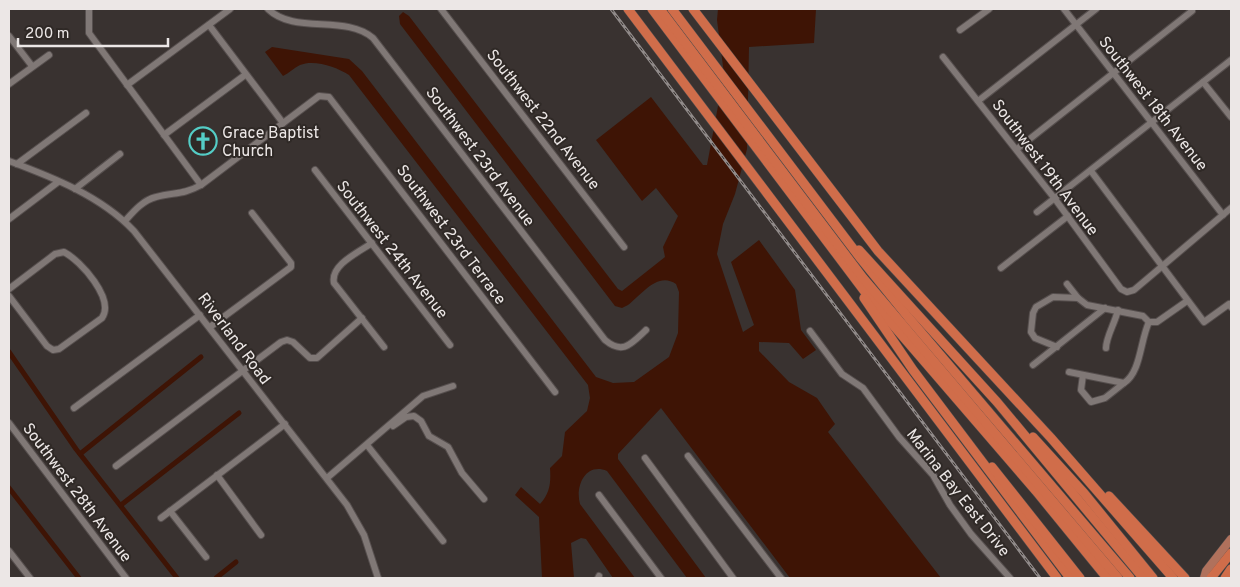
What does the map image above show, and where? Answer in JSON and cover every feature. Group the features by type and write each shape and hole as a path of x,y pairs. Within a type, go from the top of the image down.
{"highway":[{"path":"628,9 1057,578"},
{"path":"645,9 858,282 1036,491 1107,578"},
{"path":"652,9 858,282 1118,578"},
{"path":"660,9 734,106 858,282 863,296 888,337 1009,498 1072,574 1080,578"},
{"path":"672,9 845,237 997,402 1072,479 1153,578"},
{"path":"693,9 843,208 902,279 1051,438 1173,578"},
{"path":"874,270 969,391 1130,578"},
{"path":"863,296 1029,490 1100,578"},
{"path":"997,402 1143,578"},
{"path":"944,412 1016,496 1072,574"},
{"path":"1051,438 1071,454 1185,578"},
{"path":"1211,578 1231,553"},
{"path":"1225,578 1231,569"}],"main road":[{"path":"1204,578 1206,571 1231,539"},
{"path":"1216,578 1231,558"}],"street":[{"path":"89,9 89,33 202,185"},
{"path":"127,85 230,9"},
{"name":"Southwest 23rd Avenue","path":"268,9 282,18 354,28 374,38 604,340 614,347 622,348 631,344 646,330"},
{"name":"Southwest 22nd Avenue","path":"441,9 624,247"},
{"path":"960,30 989,9"},
{"name":"Southwest 18th Avenue","path":"1064,9 1223,215"},
{"path":"978,100 1096,9"},
{"path":"1017,149 1192,11"},
{"path":"125,221 138,207 154,197 186,193 202,185 283,123 245,75 209,24"},
{"path":"9,36 32,66"},
{"path":"9,84 49,54"},
{"name":"Southwest 19th Avenue","path":"943,57 1017,149 1121,290 1127,292 1134,290 1162,268"},
{"path":"1037,212 1231,60"},
{"path":"164,135 245,75"},
{"path":"1203,82 1231,117"},
{"name":"Southwest 23rd Terrace","path":"283,123 319,96 329,97 555,392"},
{"path":"17,164 86,113"},
{"path":"75,188 120,154"},
{"name":"Riverland Road","path":"9,161 75,188 125,221 148,247 356,518 372,554 378,578"},
{"name":"Southwest 24th Avenue","path":"314,170 372,242 450,345"},
{"path":"1091,171 1204,322 1230,306"},
{"path":"9,219 58,182"},
{"path":"1162,268 1231,208"},
{"path":"210,327 291,267 291,263 252,213"},
{"path":"1002,268 1068,216"},
{"path":"372,242 336,269 333,276 334,283 384,346"},
{"path":"9,289 55,254 64,252 72,256 91,275 106,304 105,313 102,318 59,349 53,350 47,346 9,296"},
{"path":"1067,284 1086,305 1143,316 1149,322 1157,322 1187,301"},
{"path":"1056,347 1035,338 1031,332 1033,313 1040,303 1053,298 1078,298"},
{"path":"1032,365 1105,308"},
{"path":"1106,348 1106,339 1112,332 1118,310"},
{"path":"74,408 200,315"},
{"path":"116,466 241,370 287,340 293,342 310,358 317,358 362,318"},
{"path":"1084,375 1081,390 1091,402 1105,398 1124,383 1135,372 1141,343 1149,322"},
{"name":"Marina Bay East Drive","path":"810,331 842,374 863,388 899,437 933,475 950,505 971,534 1010,578"},
{"path":"1069,372 1124,383"},
{"path":"327,478 423,396 453,386"},
{"path":"381,433 406,417 414,416 421,421 429,436 448,447 462,474 484,499"},
{"name":"Southwest 28th Avenue","path":"9,423 126,578"},
{"path":"161,518 285,424"},
{"path":"367,445 443,541"},
{"path":"688,456 782,578"},
{"path":"645,458 733,578"},
{"path":"217,475 261,535"},
{"path":"599,495 661,578"},
{"path":"170,511 206,557"},
{"path":"9,551 30,578"}],"shaded area":[{"path":"718,9 816,9 814,43 749,47 747,149 735,194 723,224 717,254 743,332 754,325 731,262 759,240 795,290 801,330 816,350 803,359 789,343 759,342 759,351 789,382 817,398 835,424 828,432 941,578 790,578 661,408 618,454 618,459 706,578 687,578 607,471 599,469 587,473 583,478 579,490 580,504 635,578 613,578 586,539 581,538 571,543 574,578 542,578 539,517 515,495 521,487 540,504 546,496 549,487 550,468 562,456 565,432 587,411 590,398 588,385 349,75 338,69 318,63 306,63 283,76 265,52 272,47 349,59 362,71 596,377 613,383 634,382 669,357 678,333 679,292 676,284 663,280 657,282 628,305 622,308 615,306 400,24 399,16 403,12 409,16 618,289 622,291 665,257 663,247 678,216 656,188 642,201 596,140 651,97 703,165 707,165 724,74 717,20"}],"waterway":[{"path":"9,352 76,449 177,578"},
{"path":"80,454 201,357"},
{"path":"121,505 239,413"},
{"path":"9,488 79,578"},
{"path":"216,578 236,562"}],"railway":[{"path":"611,9 1040,578"}],"place":[{"name":"Grace Baptist Church","path":"203,141"}]}
